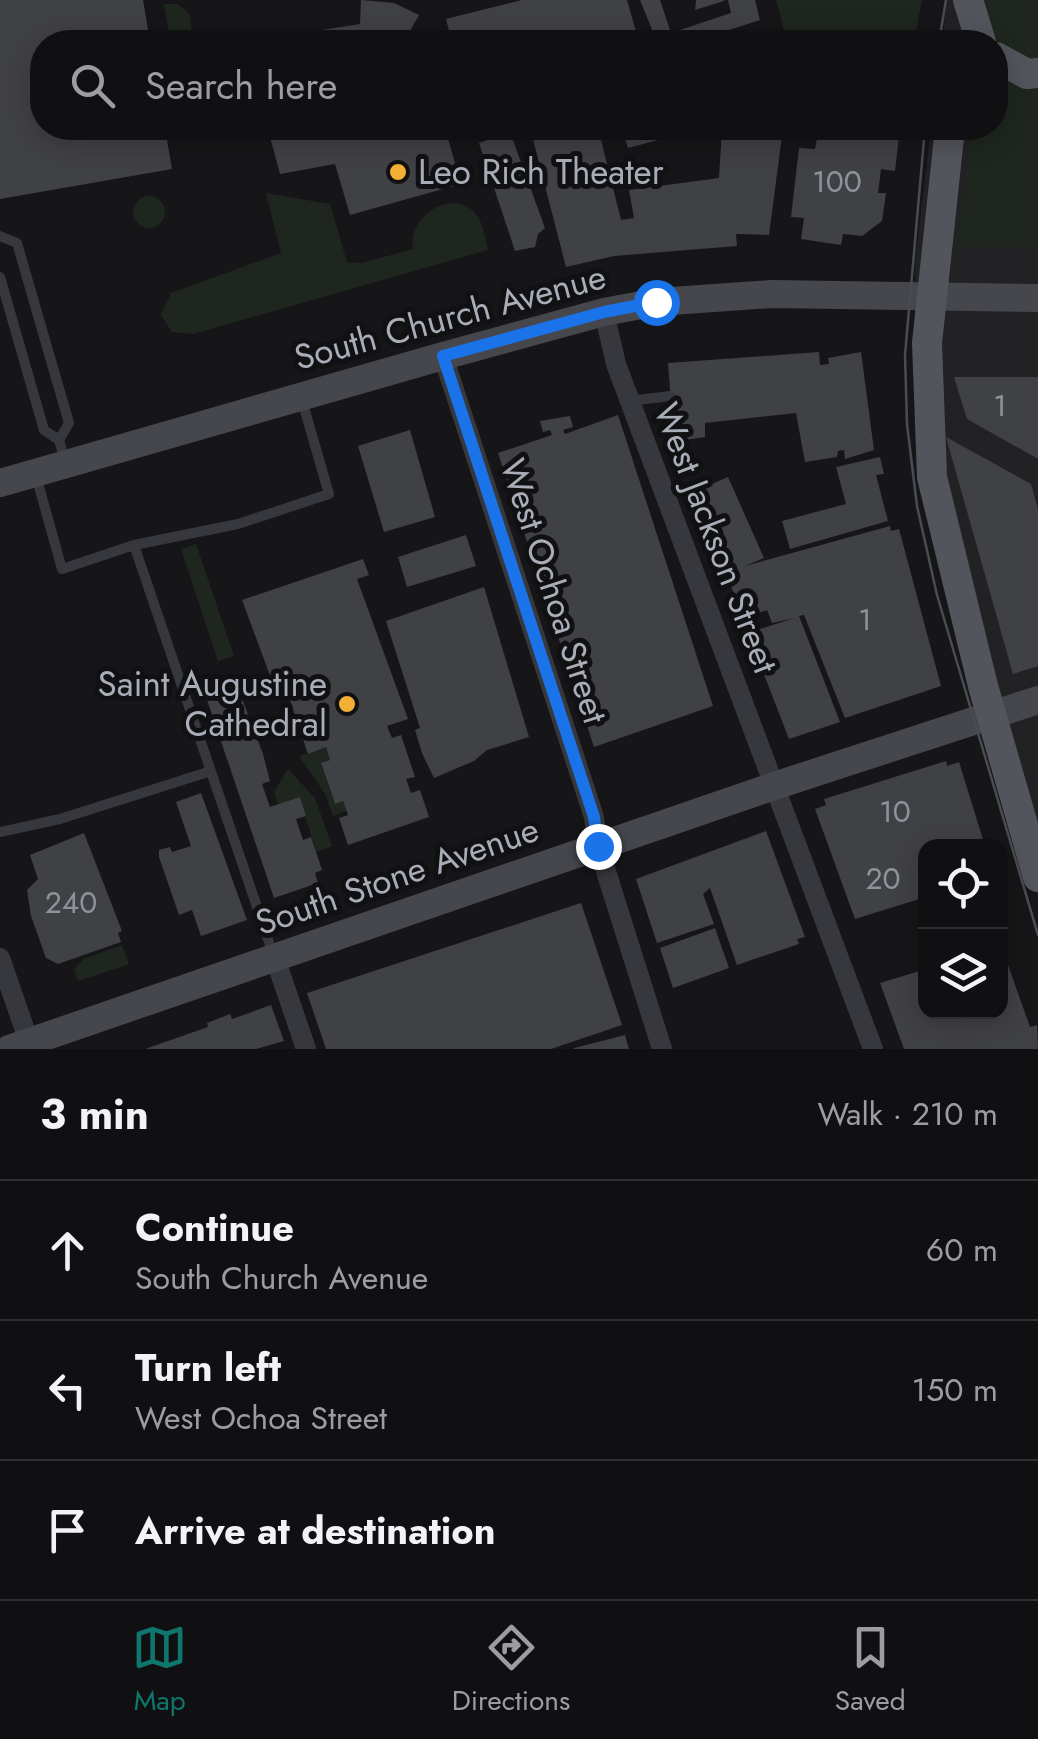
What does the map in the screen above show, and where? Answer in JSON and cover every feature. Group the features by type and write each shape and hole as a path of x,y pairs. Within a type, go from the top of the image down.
{"main road":[{"path":"964,30 968,0"},
{"path":"968,0 978,30"},
{"path":"1008,63 1026,74 1038,74"},
{"path":"949,140 927,368 932,477 991,714 1038,877"}],"street":[{"name":"South Church Avenue","path":"0,484 36,474 63,452 300,396 604,312 702,297 772,294 1038,298"},
{"name":"West Jackson Street","path":"604,312 630,401 873,1049"},
{"name":"West Ochoa Street","path":"443,356 594,817 598,846 662,1049"},
{"name":"South Stone Avenue","path":"19,1046 774,786 1038,700"},
{"path":"0,958 19,1046"},
{"path":"275,958 306,1049"}],"lane":[{"path":"0,236 17,243 69,423 63,452"},
{"path":"0,277 44,430 63,452"},
{"path":"36,474 62,569 134,545 238,524 328,494 300,396"},
{"path":"630,401 670,396"},
{"path":"134,545 208,772 275,958"},
{"path":"0,832 60,819 208,772"}],"shaded area":[{"path":"776,0 922,0 916,30 784,30"},
{"path":"947,0 1038,0 1038,879 979,701 929,524 916,369 915,262 930,140 1008,140 1008,30 943,30"},
{"path":"984,0 1038,0 1038,63 1008,49 1008,30 990,27"},
{"path":"164,4 178,4 190,15 192,30 169,30"},
{"path":"1008,72 1038,82 1038,247 958,247 970,140 1008,140"},
{"path":"266,193 330,204 347,262 362,263 413,249 413,237 424,216 454,203 464,205 476,215 488,250 193,334 172,332 161,315 171,293 281,253"},
{"path":"149,196 160,201 165,212 160,223 149,228 138,223 133,212 138,201"},
{"path":"196,544 234,656 218,661 181,549"},
{"path":"326,747 330,760 321,764 334,803 343,801 347,811 333,816 325,794 299,756"},
{"path":"288,769 315,798 332,846 316,852 300,798 278,805 274,792"},
{"path":"122,945 129,964 78,981 74,970 83,959"}],"building":[{"path":"0,0 143,0 148,30 30,30 30,140 167,140 172,169 0,199"},
{"path":"361,0 394,3 419,15 411,30 322,30 360,24"},
{"path":"522,0 627,0 636,30 449,30 446,19"},
{"path":"640,0 660,0 670,30 652,30"},
{"path":"696,0 724,0 724,1 695,10"},
{"path":"728,0 755,0 760,20 729,30 680,30 731,13"},
{"name":"Leo Rich Theater","path":"271,140 448,140 461,184 350,215 335,164 280,174"},
{"path":"513,140 545,228 538,234 535,247 515,251 479,143"},
{"path":"533,140 601,140 621,220 634,218 629,190 719,178 721,140 781,140 769,235 736,234 737,246 614,256 566,267"},
{"path":"626,140 658,140 628,148"},
{"path":"817,140 899,140 895,171 881,169 878,193 886,193 882,221 862,236 843,234 841,245 801,239 804,218 791,217 799,148 815,149"},
{"path":"819,352 820,365 829,364 828,358 861,352 874,450 845,459 844,450 838,451 837,457 805,462 796,413 705,423 705,437 685,440 684,428 673,429 668,363"},
{"path":"954,377 1038,377 1038,459 967,419"},
{"path":"618,415 713,706 594,747 498,453 552,435 550,430 543,432 540,421 570,416 573,427 563,430 565,434"},
{"path":"410,430 435,517 384,532 358,446"},
{"path":"946,437 1031,484 1038,509 1038,666 1013,674"},
{"path":"880,457 884,474 876,475 888,521 790,549 782,521 846,504 836,467"},
{"path":"728,477 764,558 745,566 890,526 891,531 899,529 941,686 845,718 804,615 799,616 840,722 789,739 748,633 794,618 772,623 767,610 743,618 700,504 705,502 700,489"},
{"path":"466,535 476,566 407,587 398,557"},
{"name":"Saint Augustine Cathedral","path":"363,559 369,575 357,579 408,719 387,726 392,738 401,735 415,777 406,779 411,793 420,790 429,817 348,845 339,818 348,815 343,801 335,804 321,763 330,760 326,747 308,754 285,685 275,689 242,600"},
{"path":"484,587 529,737 487,750 474,761 434,778 422,753 415,730 420,728 386,621"},
{"path":"230,680 233,689 238,688 263,754 270,781 262,784 270,807 300,797 306,816 296,819 303,840 311,837 322,870 315,873 318,883 274,898 203,688"},
{"path":"946,761 947,766 959,762 983,839 918,839 918,899 855,919 815,809 826,805 824,799"},
{"path":"201,793 247,920 201,936 192,910 179,915 159,850 170,847 172,852 191,846 176,802"},
{"path":"766,831 805,937 797,939 799,944 737,965 710,888 703,894 714,924 657,943 636,879"},
{"path":"84,833 122,931 118,933 121,942 58,964 46,958 31,916 27,890 38,879 30,855"},
{"path":"581,903 622,1025 551,1049 326,1049 307,993"},
{"path":"715,928 729,968 673,988 660,948"},
{"path":"1008,965 1030,1027 1037,1025 1038,1049 904,1049 880,983 918,971 918,1019 1008,1019"},
{"path":"271,1005 284,1041 256,1049 145,1049 208,1027 207,1023 230,1014 232,1019"},
{"path":"625,1035 629,1049 574,1049 574,1048"}],"tram line":[{"path":"941,30 946,0"},
{"path":"924,140 905,355 907,424 917,506 937,595 1038,935"}],"place":[{"name":"Leo Rich Theater","path":"398,172"},
{"name":"Saint Augustine Cathedral","path":"347,704"}],"route":[{"path":"598,846 594,817 443,356 604,312 656,302"}]}
